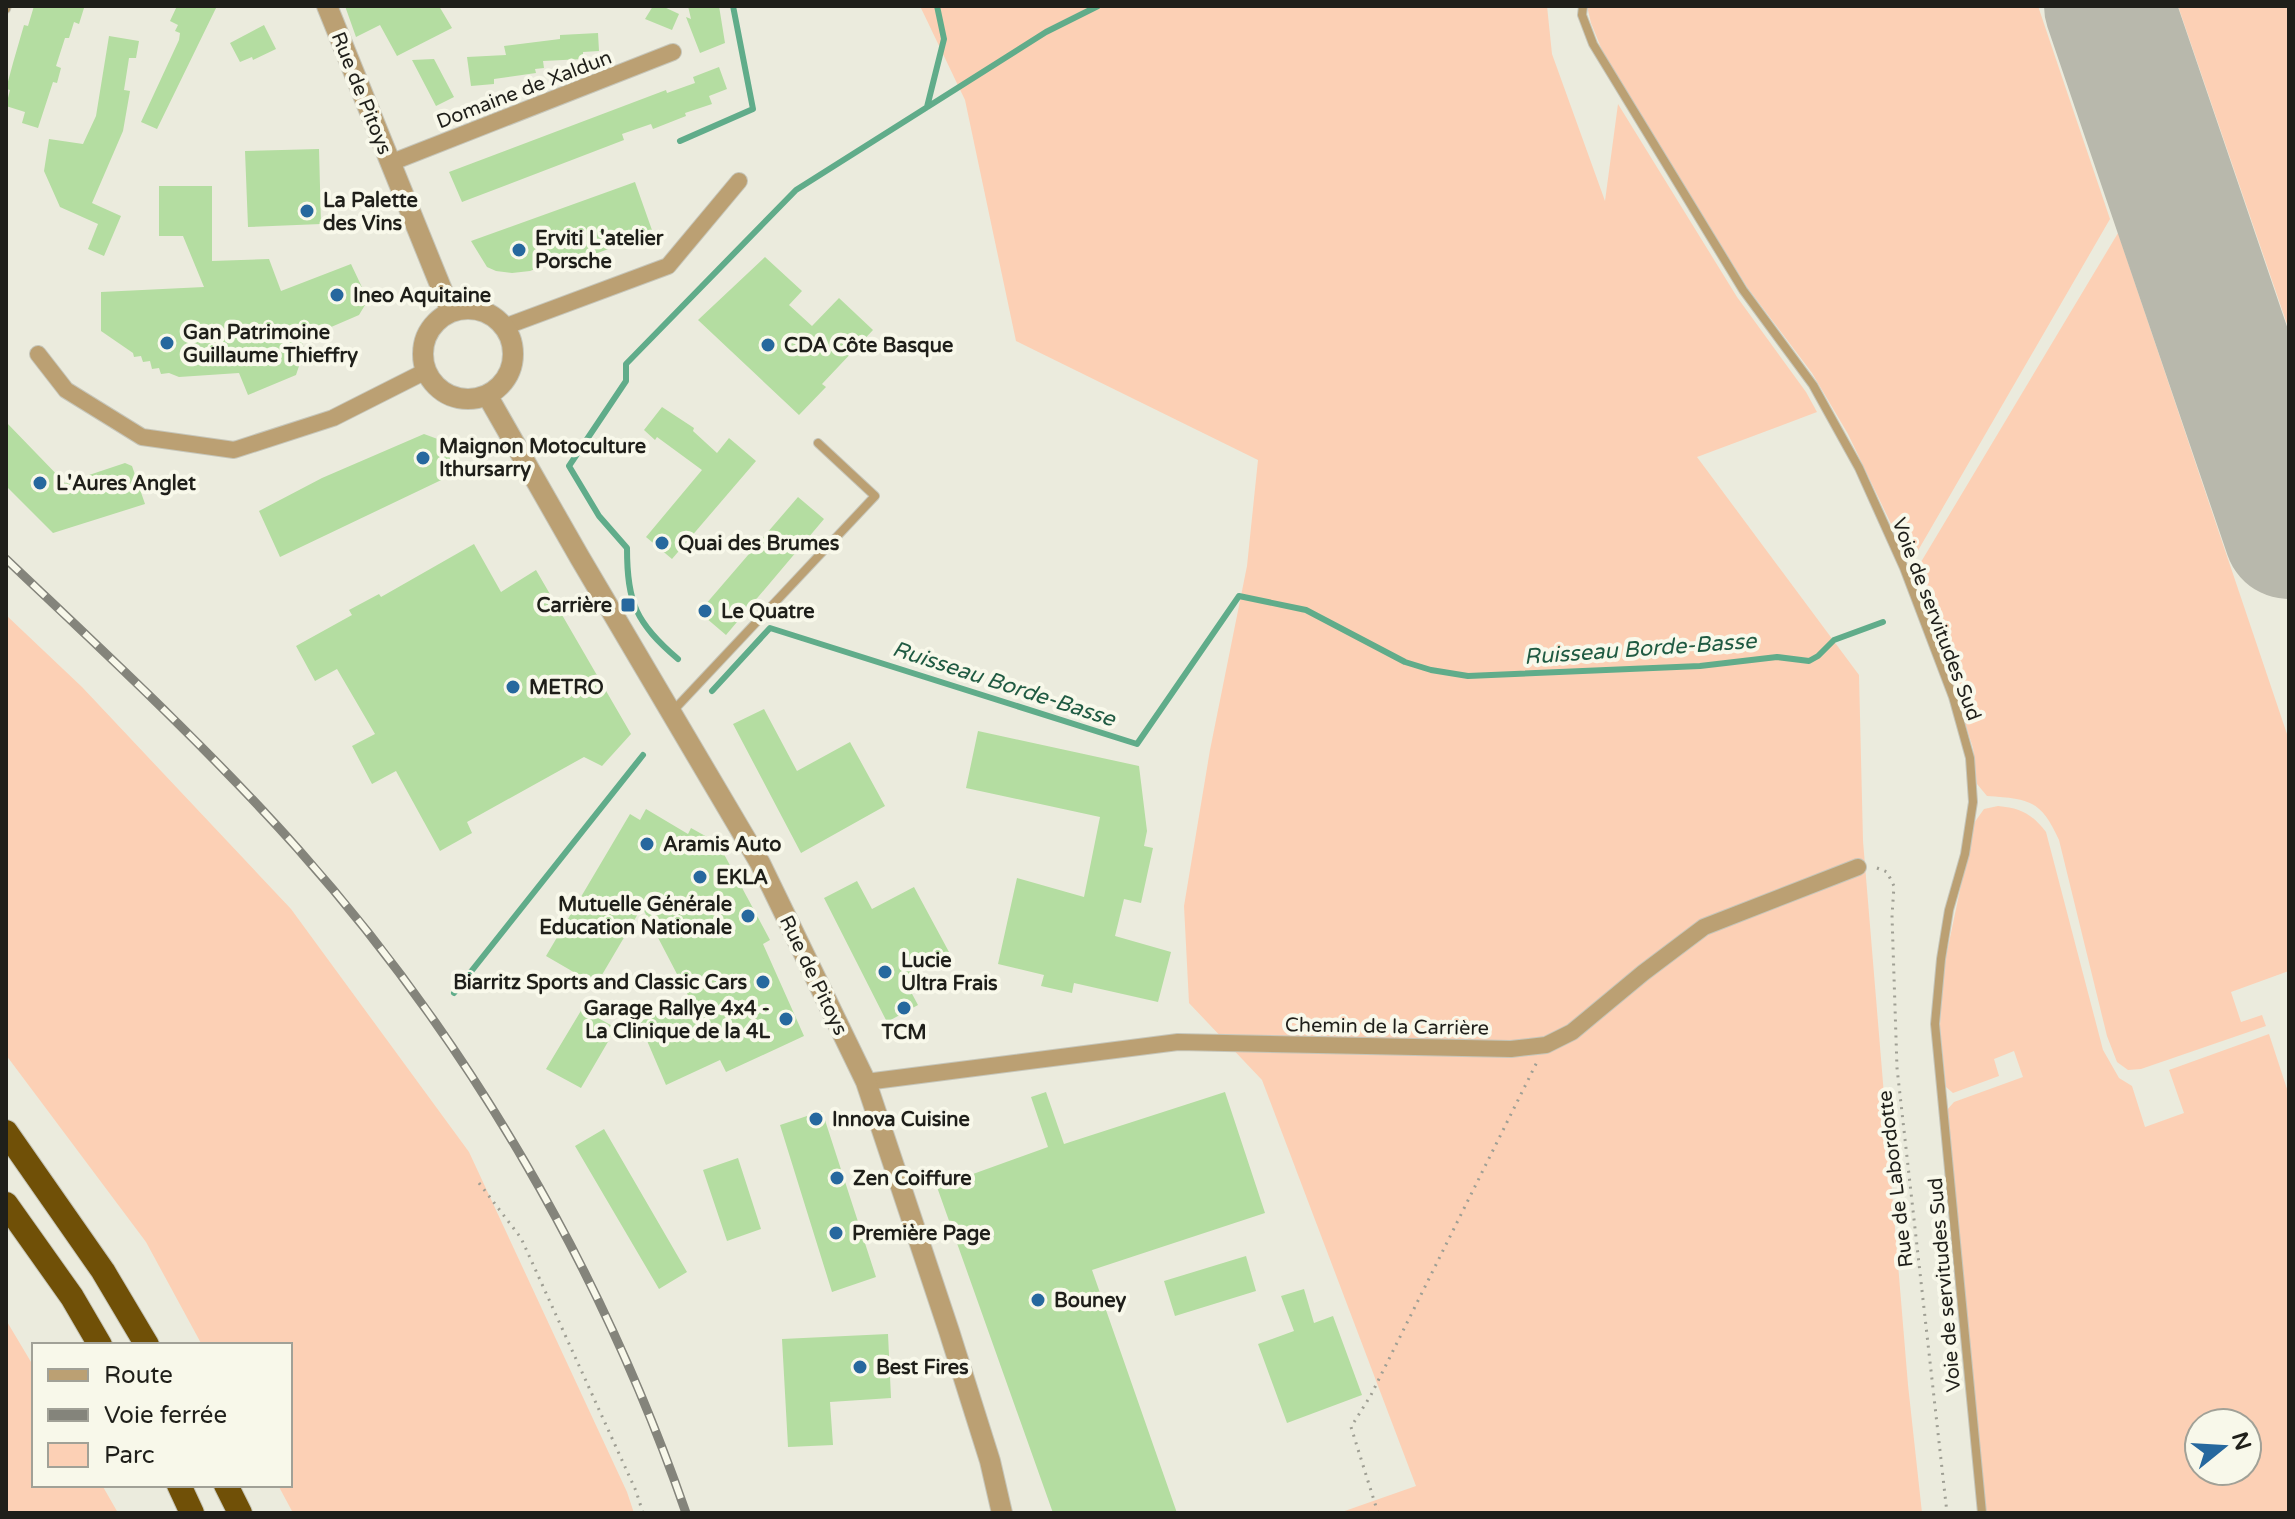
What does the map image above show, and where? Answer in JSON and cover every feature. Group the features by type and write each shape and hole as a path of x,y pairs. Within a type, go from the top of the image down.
{"highway":[{"path":"6,1132 103,1271 146,1343"},
{"path":"6,1204 72,1297 99,1343"},
{"path":"180,1487 192,1513"},
{"path":"227,1487 240,1513"}],"street":[{"name":"Rue de Pitoys","path":"327,6 451,312"},
{"name":"Domaine de Xaldun","path":"390,163 673,52"},
{"path":"504,327 668,266 739,181"},
{"path":"480,310 504,327 513,352 511,365 498,387 474,399 445,393 434,383 426,371 424,343 439,320 451,312 480,310"},
{"path":"38,354 66,390 142,437 234,450 333,418 426,371"},
{"name":"Rue de Pitoys","path":"487,395 760,863 866,1082 954,1345 990,1461 1002,1513"},
{"name":"Chemin de la Carrière","path":"866,1082 1178,1042 1511,1049 1546,1045 1572,1032 1704,927 1858,867"}],"lane":[{"name":"Voie de servitudes Sud","path":"1583,6 1582,15 1593,44 1743,290 1813,385 1859,468 1904,568 1953,697 1970,758 1973,802 1965,854 1949,910 1935,1024 1982,1513"},
{"path":"671,714 875,496 818,443"}],"path":[{"name":"Rue de Labordotte","path":"1858,867 1875,866 1887,872 1894,886 1892,916 1897,1068 1947,1513"},
{"path":"1378,1513 1351,1427 1371,1395 1546,1045"},
{"path":"479,1183 521,1238 636,1491 643,1513"}],"green space":[{"path":"920,6 1547,6 1552,54 1605,201 1618,104 1737,297 1817,412 1697,457 1859,675 1863,841 1908,1385 1922,1513 1339,1513 1416,1486 1262,1080 1189,1003 1184,906 1210,750 1247,566 1258,460 1016,341 965,100"},
{"path":"1587,6 2038,6 2110,219 1916,554 1905,553 1848,434 1812,373 1747,287 1604,55"},
{"path":"2178,6 2289,6 2289,330"},
{"path":"2118,233 2289,740 2289,971 2231,992 2241,1022 2262,1015 2266,1026 2141,1069 2128,1070 2117,1062 2107,1036 2059,840 2040,809 2024,801 1987,796 1977,784 1973,748 1917,588 1915,572"},
{"path":"6,615 82,687 291,909 469,1152 634,1513 293,1513 279,1487 292,1487 292,1343 201,1343 146,1242 6,1055"},
{"path":"1998,806 2020,810 2031,816 2046,832 2103,1050 2119,1078 2132,1086 2145,1127 2184,1113 2169,1070 2269,1034 2289,1095 2289,1513 1986,1513 1947,1110 1954,1102 2023,1077 2014,1051 1994,1059 1999,1076 1953,1093 1946,1087 1940,1026 1943,971 1974,823 1984,809"},
{"path":"6,1320 32,1364 32,1487 103,1487 118,1513 6,1513"}],"building":[{"path":"34,6 84,8 79,24 74,22 69,38 65,38 56,66 61,68 57,83 53,82 38,128 22,123 25,112 6,106 10,90 6,89 13,63 24,25 28,26"},
{"path":"177,6 217,6 157,129 141,122 179,40 180,33 175,31 178,25 170,21"},
{"path":"345,6 439,6 452,28 397,56 380,25 356,37"},
{"path":"653,6 662,6 679,14 672,30 645,19"},
{"path":"688,6 719,6 725,43 700,53 686,17 691,19"},
{"path":"264,25 276,49 253,60 252,57 240,62 230,43"},
{"path":"598,33 599,51 583,52 583,59 543,61 544,68 535,69 536,73 494,79 494,84 471,86 467,57 506,55 504,46 560,39 560,35"},
{"path":"109,36 139,41 136,58 129,58 124,90 130,91 123,131 92,203 121,216 104,256 88,249 98,224 60,207 44,171 49,139 83,144 96,116"},
{"path":"434,59 454,97 436,106 412,60"},
{"path":"719,67 727,89 709,96 712,104 653,129 651,124 622,134 624,140 462,202 449,172 666,90 667,93 695,83 693,77"},
{"path":"319,149 321,224 248,227 245,151"},
{"path":"635,182 653,233 567,264 564,258 530,271 496,271 487,267 471,241"},
{"path":"159,186 212,186 212,261 269,259 281,291 351,264 368,300 359,315 301,340 308,359 300,363 296,375 248,395 239,373 179,377 161,374 159,368 152,369 150,361 143,362 141,356 134,357 133,353 101,331 101,292 204,287 183,236 159,236"},
{"path":"765,257 802,291 789,305 812,326 839,298 873,330 822,384 826,387 799,415 698,320"},
{"path":"662,407 694,428 693,431 717,453 729,438 756,461 672,559 646,537 702,470 644,430"},
{"path":"6,422 65,483 125,463 132,466 145,504 53,533 6,486"},
{"path":"424,434 443,441 456,473 280,557 259,511 322,478"},
{"path":"798,497 824,519 726,635 699,612"},
{"path":"474,544 501,592 536,570 631,734 602,766 584,757 467,822 472,833 440,851 396,771 372,784 352,746 375,734 337,669 315,681 296,646 352,615 349,610 379,594 381,597"},
{"path":"764,709 797,771 850,742 885,806 801,853 733,724"},
{"path":"978,731 1139,766 1147,831 1144,846 1153,848 1141,903 1124,899 1115,936 1171,952 1158,1002 1074,983 1072,993 1041,986 1044,975 998,964 1017,878 1084,897 1100,817 966,788"},
{"path":"646,809 688,834 691,828 718,843 770,940 763,944 804,1036 726,1072 720,1060 666,1085 639,1022 690,999 642,907 596,985 546,956 630,814 640,820"},
{"path":"857,881 872,909 914,887 949,952 903,977 918,1005 887,1022 824,898"},
{"path":"582,1009 616,1028 581,1088 546,1069"},
{"path":"1046,1092 1064,1144 1225,1092 1265,1213 1092,1270 1177,1513 1053,1513 937,1187 1048,1147 1031,1097"},
{"path":"822,1111 876,1277 832,1292 780,1125"},
{"path":"604,1129 687,1272 659,1289 575,1146"},
{"path":"738,1158 761,1229 727,1241 703,1170"},
{"path":"1246,1256 1256,1291 1175,1316 1164,1281"},
{"path":"1304,1289 1314,1323 1333,1316 1362,1395 1287,1423 1258,1344 1294,1331 1281,1296"},
{"path":"888,1334 891,1398 830,1402 833,1445 788,1447 782,1339"}],"waterway":[{"path":"680,141 753,109 733,6"},
{"path":"927,107 944,39 937,6"},
{"path":"678,659 643,623 632,598 627,548 599,516 569,466 626,381 626,364 796,190 1046,32 1098,6"},
{"name":"Ruisseau Borde-Basse","path":"712,691 770,628 1137,744 1239,596 1306,610 1405,662 1468,676 1700,666 1777,657 1809,661 1834,640 1883,622"},
{"name":"Ruisseau Borde-Basse","path":"454,993 643,755"}],"runway":[{"path":"2109,6 2289,534"}],"railway":[{"path":"6,559 155,701 263,811 360,923 419,1000 474,1079 525,1162 571,1247 614,1334 686,1513"}],"place":[{"name":"La Palette des Vins","path":"307,211"},
{"name":"Erviti L'atelier Porsche","path":"519,250"},
{"name":"Ineo Aquitaine","path":"337,295"},
{"name":"Gan Patrimoine Guillaume Thieffry","path":"167,343"},
{"name":"CDA Côte Basque","path":"768,345"},
{"name":"Maignon Motoculture Ithursarry","path":"423,458"},
{"name":"L'Aures Anglet","path":"40,483"},
{"name":"Quai des Brumes","path":"662,543"},
{"name":"Carrière","path":"628,605"},
{"name":"Le Quatre","path":"705,611"},
{"name":"METRO","path":"513,687"},
{"name":"Aramis Auto","path":"647,844"},
{"name":"EKLA","path":"700,877"},
{"name":"Mutuelle Générale Education Nationale","path":"748,916"},
{"name":"Lucie Ultra Frais","path":"885,972"},
{"name":"Biarritz Sports and Classic Cars","path":"763,982"},
{"name":"TCM","path":"904,1008"},
{"name":"Garage Rallye 4x4 - La Clinique de la 4L","path":"786,1019"},
{"name":"Innova Cuisine","path":"816,1119"},
{"name":"Zen Coiffure","path":"837,1178"},
{"name":"Première Page","path":"836,1233"},
{"name":"Bouney","path":"1038,1300"},
{"name":"Best Fires","path":"860,1367"}]}
